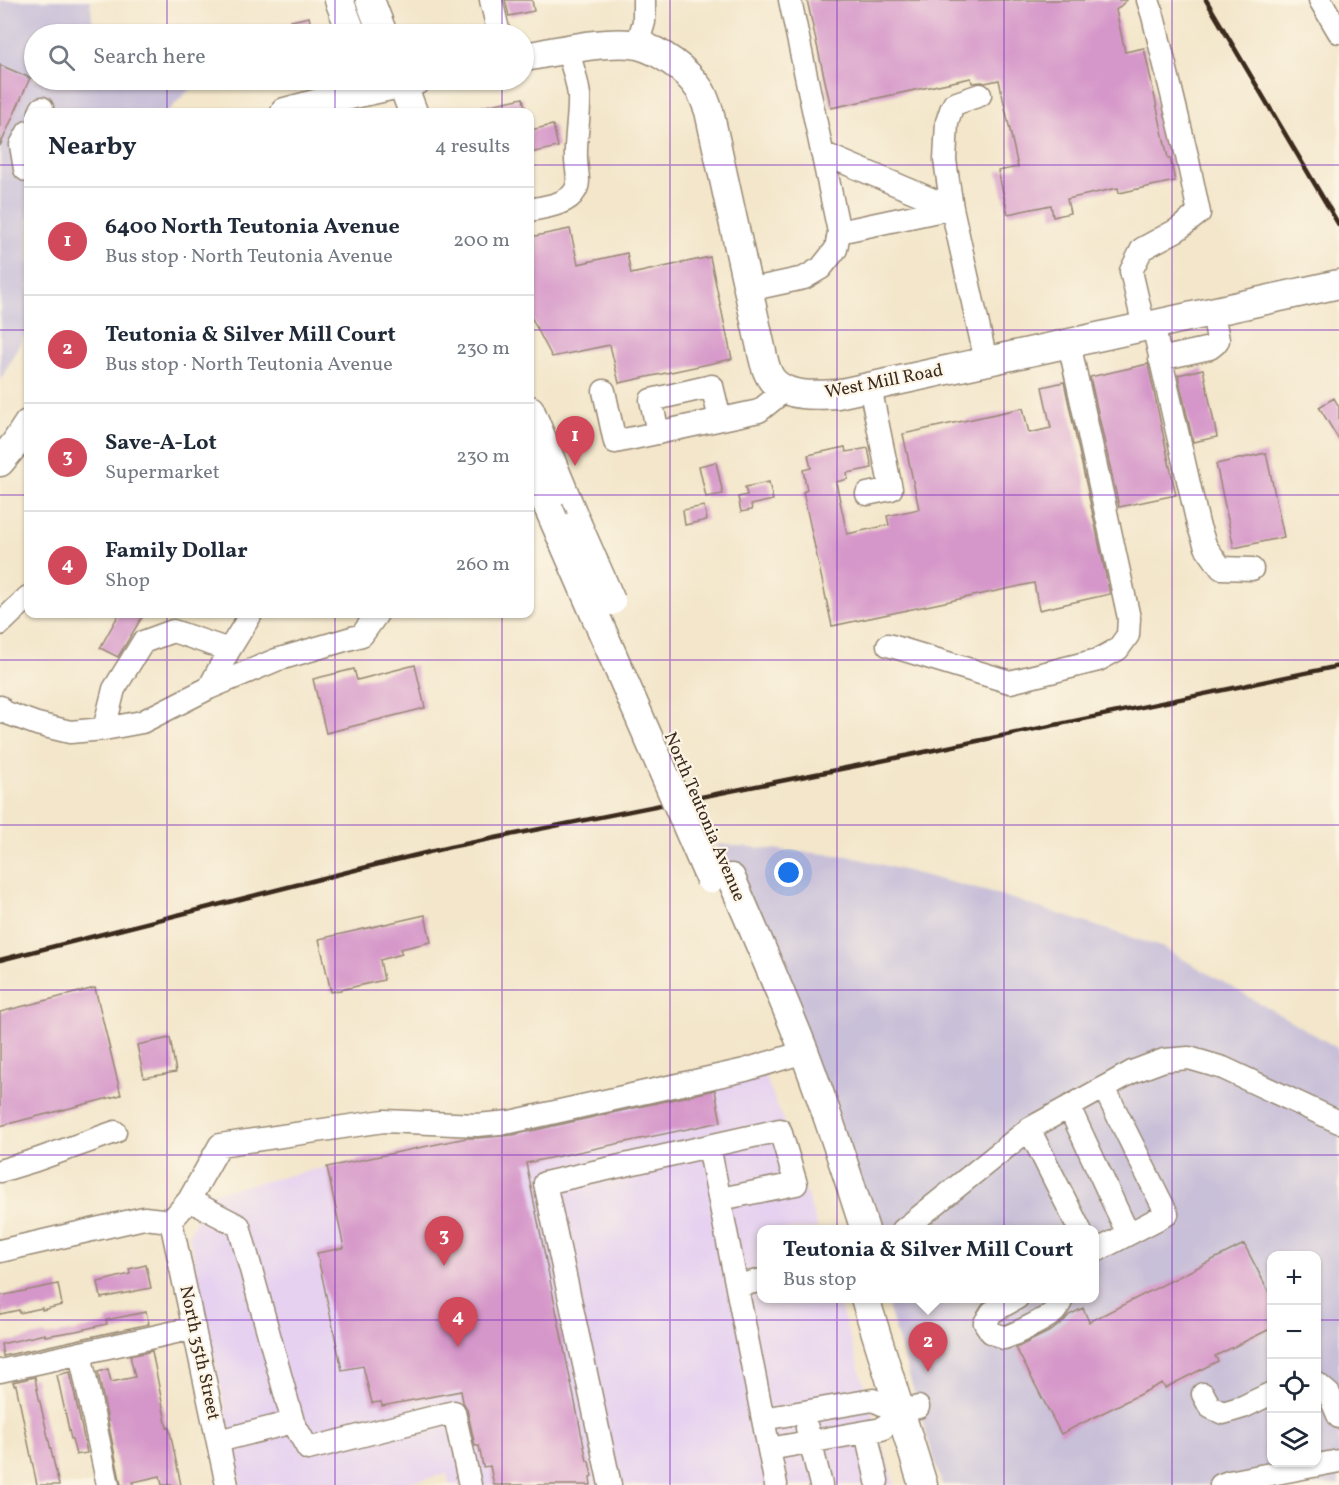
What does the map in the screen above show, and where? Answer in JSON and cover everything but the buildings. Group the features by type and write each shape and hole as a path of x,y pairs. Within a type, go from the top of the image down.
{"main road":[{"path":"339,0 348,24"},
{"path":"370,0 379,24"},
{"path":"534,55 608,44 637,45 676,64 701,91 709,111 766,370 774,383 785,390"},
{"path":"409,90 412,108"},
{"path":"300,108 336,98 376,94"},
{"name":"West Mill Road","path":"785,390 815,396 837,394 1339,284"},
{"name":"North Teutonia Avenue","path":"534,420 721,878"},
{"path":"0,462 24,430"},
{"name":"North Teutonia Avenue","path":"534,472 549,509 721,878 782,998 810,1127 842,1225"},
{"name":"North Teutonia Avenue","path":"794,1055 829,1121 863,1225"},
{"path":"868,1303 909,1410 942,1485"},
{"path":"887,1303 923,1485"}],"street":[{"path":"491,0 497,24"},
{"path":"637,45 644,22 644,0"},
{"path":"748,290 804,278 821,268 836,249 839,232 790,0"},
{"path":"1148,0 1188,156 1199,213 1177,230 1142,249 1131,271 1160,358 1198,524 1206,547 1221,568 1252,569"},
{"path":"1328,5 1339,33"},
{"path":"534,209 567,199 577,187 579,95 567,50"},
{"path":"980,95 954,104 947,122 945,160 952,208 986,362"},
{"path":"24,139 21,145 24,163"},
{"path":"822,153 952,208"},
{"path":"839,232 952,208"},
{"path":"1160,358 1210,348 1215,344 1218,340 1213,312"},
{"path":"888,645 1010,682 1098,660 1118,649 1128,635 1129,618 1069,343"},
{"path":"658,433 651,400 712,386 720,419"},
{"path":"867,494 891,489 870,387"},
{"path":"604,391 615,442 759,411 785,390"},
{"path":"0,624 24,601"},
{"path":"209,688 249,618"},
{"path":"0,707 4,712 37,724 70,732 142,722 209,688 276,660 362,635 374,618"},
{"path":"104,729 114,689 143,642 173,631 229,650"},
{"path":"0,1251 144,1218 171,1221 189,1200 220,1145 384,1121 477,1125 510,1122 745,1070 794,1055"},
{"path":"909,1225 1029,1130 1132,1072 1164,1060 1190,1058 1223,1068 1339,1122"},
{"path":"1099,1250 1167,1214 1104,1088"},
{"path":"1069,1107 1128,1234"},
{"path":"610,1485 545,1183 780,1130 796,1184 720,1199"},
{"path":"1029,1130 1077,1225"},
{"path":"0,1171 115,1132"},
{"path":"709,1146 776,1485"},
{"path":"189,1200 239,1226 294,1422 308,1449 454,1412 470,1485"},
{"name":"North 35th Street","path":"171,1221 227,1485"},
{"path":"737,1286 757,1281"},
{"path":"1009,1303 992,1312 985,1323 991,1332 1004,1338 1014,1335 1054,1312 1061,1303"},
{"path":"0,1371 194,1328"},
{"path":"80,1353 108,1485"},
{"path":"1321,1387 1329,1394 1339,1417"},
{"path":"1203,1394 1210,1407 1223,1413 1243,1407 1267,1395"},
{"path":"763,1419 873,1400 909,1410"},
{"path":"769,1449 882,1429 909,1410"},
{"path":"804,1412 820,1485"},
{"path":"218,1441 294,1422"},
{"path":"866,1432 873,1484"},
{"path":"1221,1485 1339,1461"}],"shaded area":[{"path":"0,0 90,0 93,24 24,24 24,90 189,90 171,108 24,108 24,336 0,381"},
{"path":"716,844 848,856 1000,895 1164,948 1339,1049 1339,1485 942,1485 887,1303 1099,1303 1099,1225 864,1225 757,937"},
{"path":"765,1076 781,1115 817,1225 757,1225 757,1303 839,1303 895,1485 449,1485 447,1474 397,1485 241,1485 189,1235 208,1194"}],"railway":[{"path":"1206,0 1339,225"},
{"path":"0,960 450,847 1339,666"}],"place":[{"name":"6400 North Teutonia Avenue","path":"575,466"},
{"name":"Save-A-Lot","path":"444,1266"},
{"name":"Family Dollar","path":"458,1347"},
{"name":"Teutonia & Silver Mill Court","path":"928,1372"}]}
